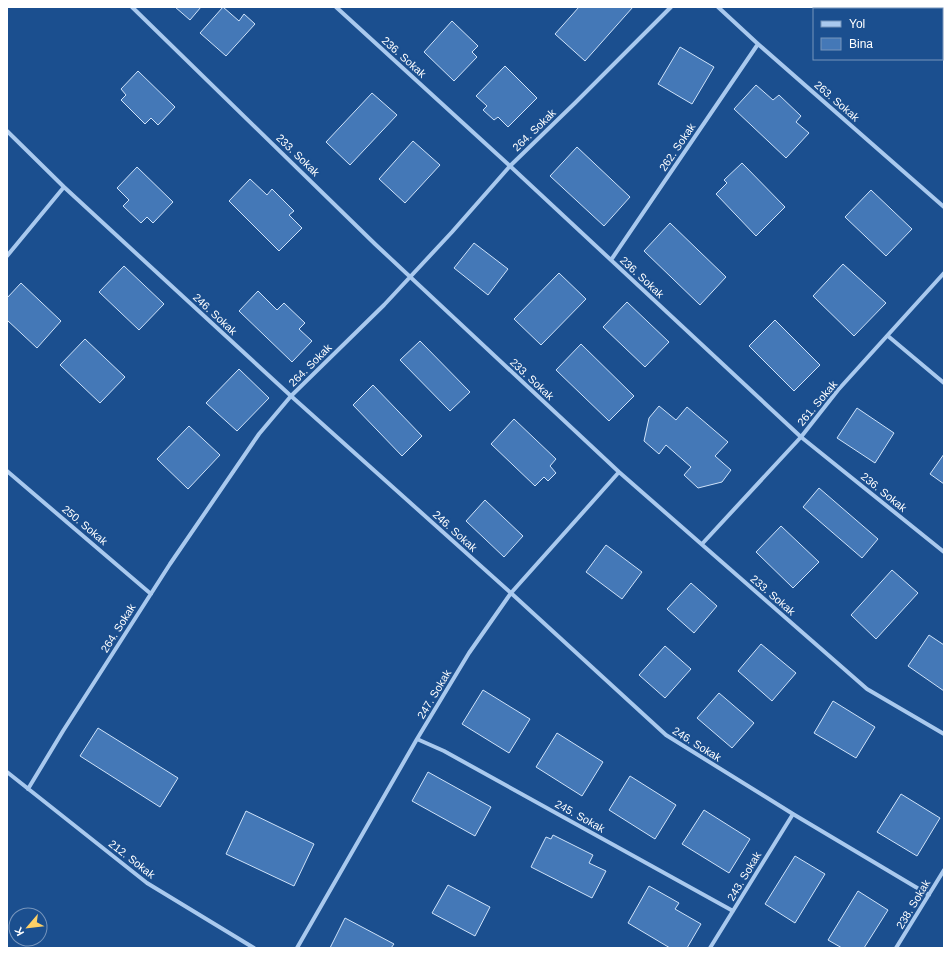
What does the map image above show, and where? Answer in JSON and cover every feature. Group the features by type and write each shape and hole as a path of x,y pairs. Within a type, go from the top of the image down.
{"street":[{"name":"233. Sokak","path":"132,7 370,238 619,472 867,689 944,734"},
{"name":"236. Sokak","path":"336,7 510,166 800,437 944,552"},
{"name":"264. Sokak","path":"28,789 170,564 259,434 291,396 384,305 452,232 510,166 671,7"},
{"name":"263. Sokak","path":"718,7 944,207"},
{"name":"262. Sokak","path":"611,260 758,44"},
{"name":"246. Sokak","path":"7,131 64,187 291,396 511,593 666,735 793,814 929,895"},
{"path":"7,256 64,187"},
{"name":"261. Sokak","path":"702,544 800,437 838,390 944,273"},
{"path":"888,336 944,383"},
{"name":"250. Sokak","path":"7,471 151,594"},
{"name":"247. Sokak","path":"297,948 417,739 469,653 511,593 619,472"},
{"name":"245. Sokak","path":"417,739 444,751 733,911"},
{"name":"212. Sokak","path":"7,772 147,883 254,948"},
{"name":"243. Sokak","path":"710,948 793,814"},
{"name":"238. Sokak","path":"896,948 944,870"}],"building":[{"path":"175,7 201,7 190,20"},
{"path":"223,7 239,21 244,14 255,24 226,56 200,33"},
{"path":"579,7 633,7 585,61 555,34"},
{"path":"452,21 478,46 472,52 477,57 454,81 424,52"},
{"path":"680,47 714,67 692,104 658,84"},
{"path":"505,66 537,98 508,127 498,117 494,120 483,110 487,106 476,96"},
{"path":"138,71 175,107 158,125 151,118 145,124 121,100 126,95 121,89"},
{"path":"756,85 773,100 779,95 801,116 796,122 809,133 786,158 734,109"},
{"path":"372,93 397,115 350,165 326,142"},
{"path":"413,141 440,165 405,203 379,179"},
{"path":"577,147 630,197 604,226 550,176"},
{"path":"742,163 785,207 756,236 716,194 727,183 724,180"},
{"path":"137,167 173,202 153,223 147,217 141,223 123,206 129,200 117,188"},
{"path":"250,179 267,195 272,189 294,211 289,215 302,228 279,251 229,201"},
{"path":"871,190 912,229 886,256 845,217"},
{"path":"670,223 726,277 700,305 644,251"},
{"path":"474,243 508,269 488,295 454,268"},
{"path":"843,264 886,303 854,336 813,296"},
{"path":"124,266 164,304 139,330 99,292"},
{"path":"559,273 586,299 541,345 514,319"},
{"path":"21,283 61,321 37,348 7,320 7,298"},
{"path":"258,291 277,310 284,303 305,323 299,329 312,341 292,362 239,311"},
{"path":"627,302 669,342 645,367 603,327"},
{"path":"775,320 820,365 794,391 749,346"},
{"path":"85,339 125,377 100,403 60,365"},
{"path":"420,341 470,392 450,411 400,360"},
{"path":"581,344 634,396 609,421 556,370"},
{"path":"239,369 269,398 237,431 206,403"},
{"path":"373,385 422,436 402,456 353,405"},
{"path":"659,406 676,420 687,407 728,442 715,456 731,470 722,482 698,488 684,475 691,467 666,445 659,454 644,441 649,418"},
{"path":"857,408 894,433 875,463 837,438"},
{"path":"514,419 556,459 550,466 556,473 548,481 544,477 535,486 491,444"},
{"path":"189,426 220,455 188,489 157,459"},
{"path":"944,454 944,484 930,474"},
{"path":"819,488 878,539 862,558 803,507"},
{"path":"485,500 523,536 504,557 466,521"},
{"path":"781,526 819,562 793,588 756,552"},
{"path":"606,545 642,572 622,599 586,572"},
{"path":"892,570 918,593 876,639 851,615"},
{"path":"691,583 717,606 694,633 667,609"},
{"path":"929,635 944,645 944,691 908,666"},
{"path":"761,644 796,673 772,701 738,671"},
{"path":"665,646 691,669 665,698 639,675"},
{"path":"483,690 530,719 509,753 462,724"},
{"path":"719,693 754,723 732,748 697,718"},
{"path":"833,701 875,727 856,758 814,733"},
{"path":"98,728 178,778 160,807 80,756"},
{"path":"557,733 603,762 582,796 536,767"},
{"path":"428,772 491,807 475,836 412,801"},
{"path":"630,776 676,805 655,839 609,810"},
{"path":"901,794 940,818 917,856 877,832"},
{"path":"704,810 750,839 729,873 682,844"},
{"path":"246,811 314,844 294,886 226,854"},
{"path":"553,835 593,855 589,863 606,871 592,898 531,867 546,837 551,839"},
{"path":"795,856 825,874 795,923 765,904"},
{"path":"448,885 490,907 475,936 432,913"},
{"path":"649,886 679,903 675,909 701,924 687,948 670,948 628,923"},
{"path":"858,891 888,910 864,948 842,948 828,940"},
{"path":"345,918 394,944 391,948 330,948"}]}
